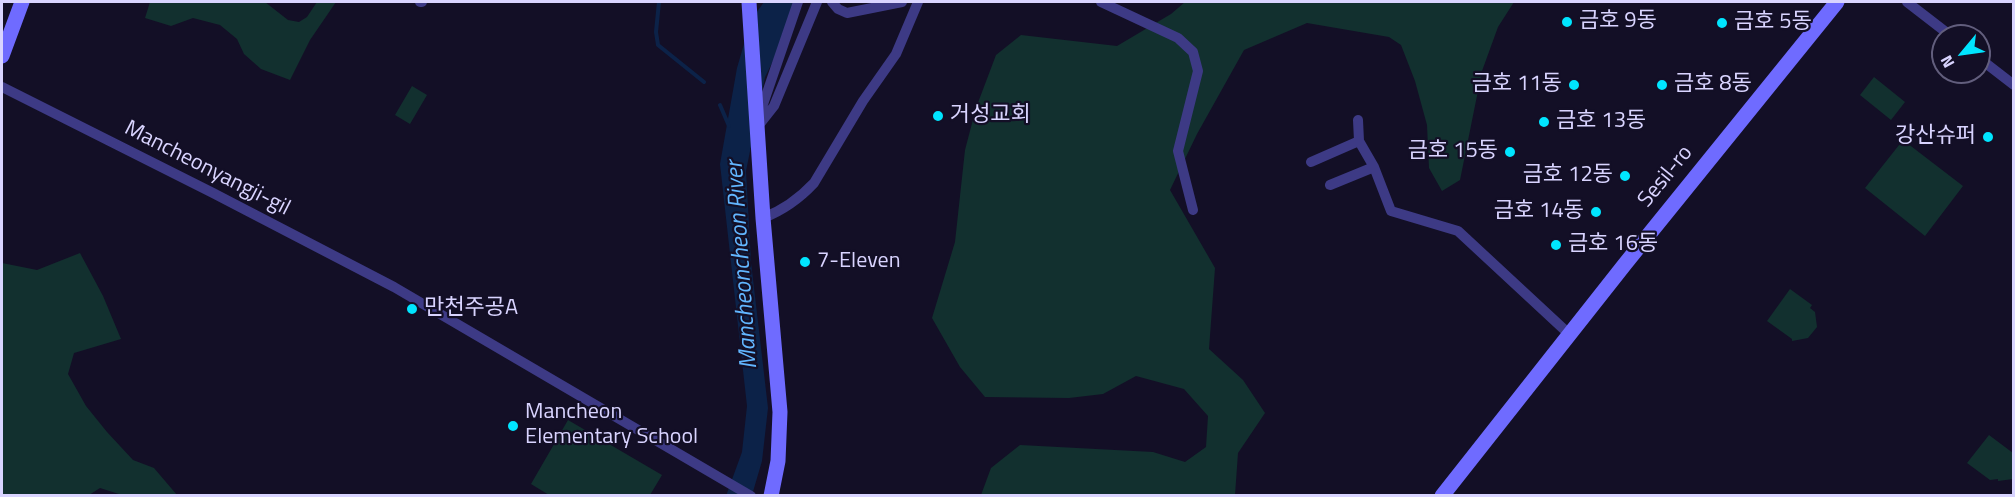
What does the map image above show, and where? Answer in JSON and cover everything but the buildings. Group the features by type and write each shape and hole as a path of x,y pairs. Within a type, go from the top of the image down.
{"street":[{"path":"2,56 22,2"},
{"path":"758,120 798,2"},
{"path":"758,120 774,106 817,2"},
{"path":"832,2 838,9 847,13 902,2"},
{"path":"764,218 782,211 814,183 863,101 896,54 918,2"},
{"path":"1101,2 1178,38 1192,52 1198,71 1178,151 1193,210"},
{"name":"Sesil-ro","path":"1442,495 1837,2"},
{"path":"1907,2 1935,24"},
{"path":"750,8 780,412 778,461 771,495"},
{"path":"1991,68 2013,85"},
{"name":"Mancheonyangji-gil","path":"2,87 394,287 751,495"},
{"path":"1358,120 1359,141 1374,167 1390,211 1458,231 1569,334"},
{"path":"1311,162 1359,141"},
{"path":"1330,185 1374,167"}],"green space":[{"path":"150,2 265,2 288,20 299,22 307,17 317,2 336,2 310,40 290,80 261,69 244,54 237,39 220,25 193,18 171,26 145,18"},
{"path":"1185,2 1514,2 1498,27 1482,71 1460,180 1442,191 1429,168 1427,125 1415,81 1401,45 1389,37 1307,23 1244,50 1197,134 1170,190 1215,268 1209,349 1243,380 1265,413 1238,453 1235,495 981,495 991,468 1020,445 1153,452 1185,462 1206,447 1208,416 1184,389 1136,376 1103,394 1069,398 985,397 960,367 932,318 955,242 965,150 976,108 996,55 1021,35 1117,46 1171,14"},
{"path":"1874,77 1905,102 1891,120 1860,95"},
{"path":"412,86 427,95 410,124 395,115"},
{"path":"1903,140 1963,186 1925,236 1865,188"},
{"path":"80,253 103,296 121,339 74,353 68,374 86,406 107,432 133,460 154,468 177,495 122,495 100,488 89,495 2,495 2,263 37,270"},
{"path":"1790,289 1812,305 1810,308 1815,312 1817,327 1808,338 1792,341 1767,321"},
{"path":"568,420 662,475 650,495 549,495 531,484"},
{"path":"1989,435 2013,453 2013,479 1990,480 1967,463"}],"water":[{"name":"Mancheoncheon River","path":"764,2 794,2 778,51 765,77 746,171 751,262 768,408 762,461 752,495 726,496 742,452 747,406 720,164 737,68 751,20"}],"waterway":[{"path":"659,2 656,32 658,45 704,82"},
{"path":"720,105 729,126"}],"place":[{"name":"금호 9동","path":"1567,22"},
{"name":"금호 5동","path":"1722,23"},
{"name":"금호 11동","path":"1574,85"},
{"name":"금호 8동","path":"1662,85"},
{"name":"거성교회","path":"938,116"},
{"name":"금호 13동","path":"1544,122"},
{"name":"강산슈퍼","path":"1988,137"},
{"name":"금호 15동","path":"1510,152"},
{"name":"금호 12동","path":"1625,176"},
{"name":"금호 14동","path":"1596,212"},
{"name":"금호 16동","path":"1556,245"},
{"name":"7-Eleven","path":"805,262"},
{"name":"만천주공A","path":"412,309"},
{"name":"Mancheon Elementary School","path":"513,426"}]}
